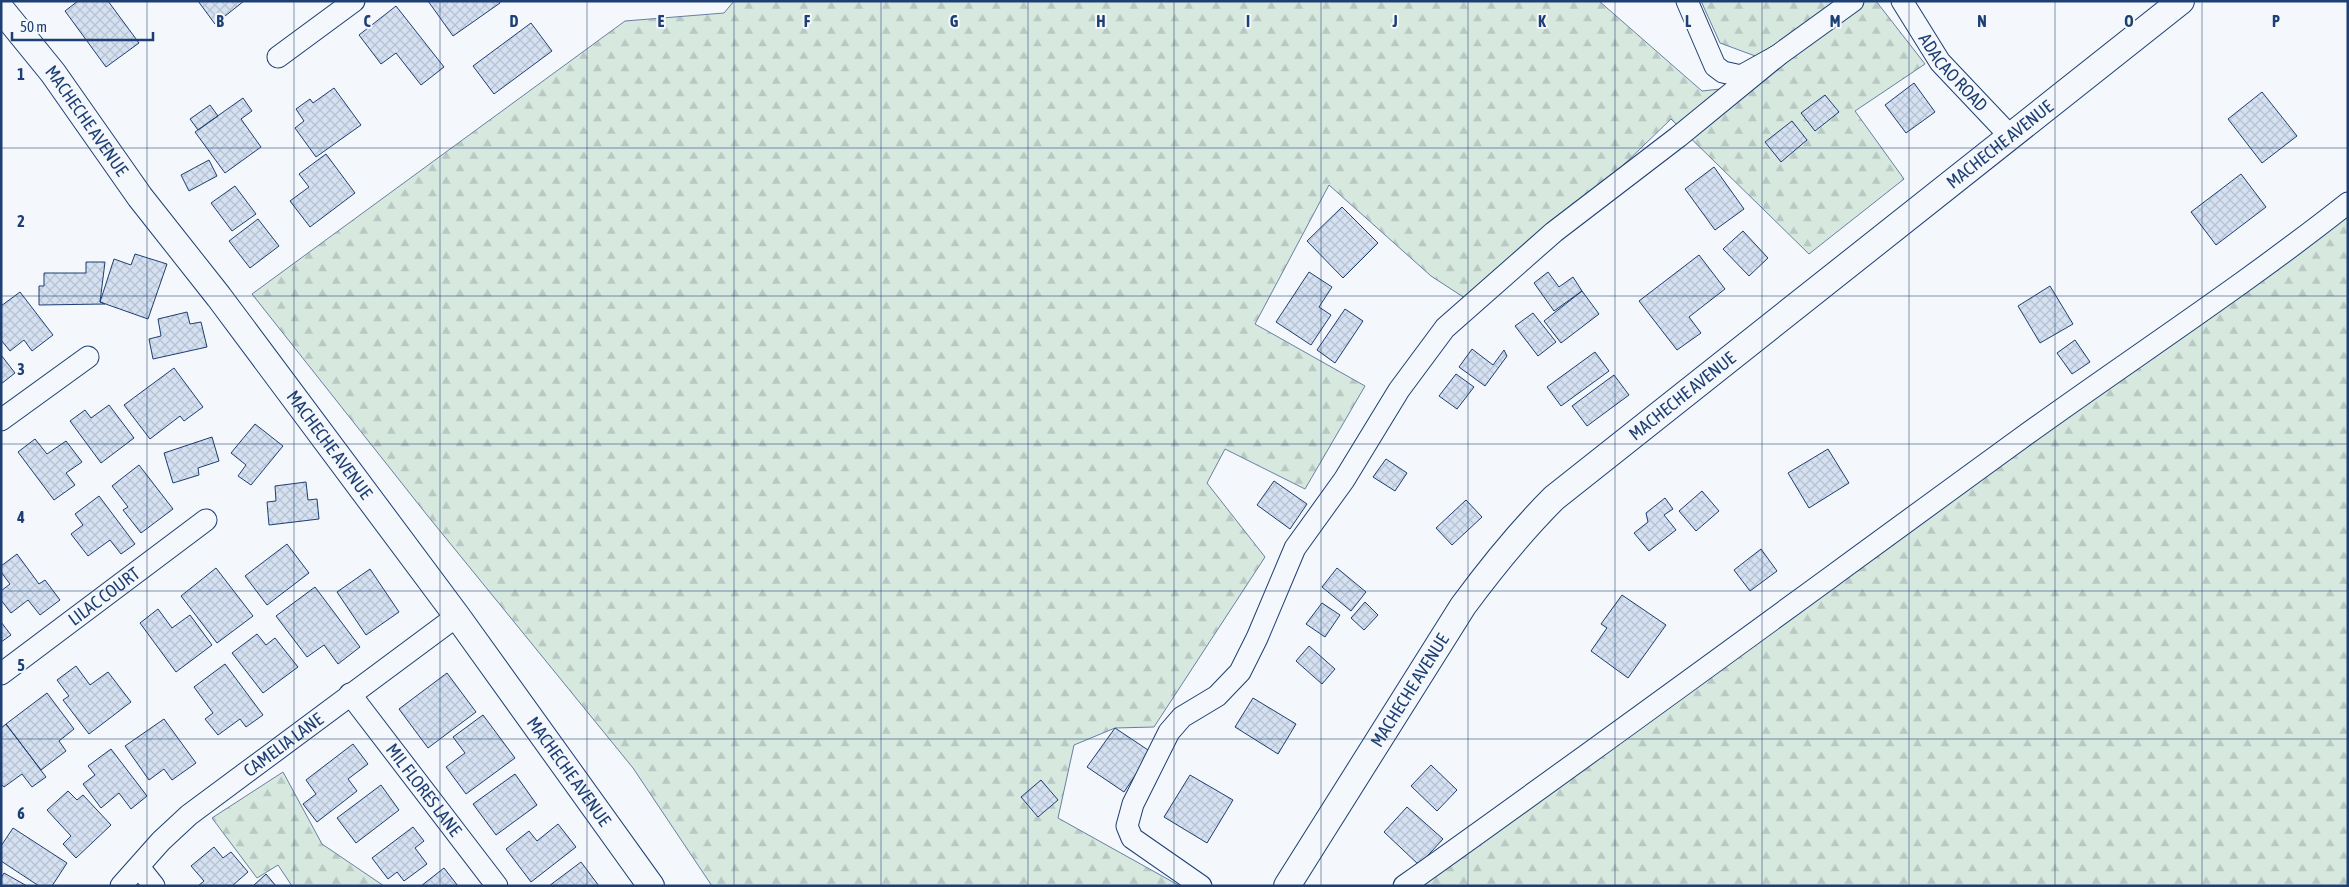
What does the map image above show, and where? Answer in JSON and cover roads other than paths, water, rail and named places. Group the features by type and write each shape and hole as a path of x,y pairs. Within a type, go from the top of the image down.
{"main road":[{"name":"MACHECHE AVENUE","path":"1287,886 1463,606 1521,531 1554,498 2181,1"},
{"name":"MACHECHE AVENUE","path":"1,9 53,73 140,198 219,297 457,616 651,886"}],"street":[{"path":"278,57 354,1"},
{"path":"1688,1 1715,66 1723,72 1741,76 1777,56"},
{"path":"1201,886 1132,838 1127,826 1134,804 1169,732 1182,717 1217,696 1240,672 1258,638 1295,548 1344,480 1399,390 1445,328 1524,261 1554,232 1678,137 1777,56 1853,1"},
{"name":"ADACAO ROAD","path":"1902,1 1940,62 2011,137"},
{"path":"1404,886 2036,427 2295,246 2348,203"},
{"path":"1,420 88,357"},
{"name":"LILAC COURT","path":"1,674 206,520"},
{"name":"CAMELIA LANE","path":"121,886 161,841 188,815 457,616"},
{"name":"MIL FLORES LANE","path":"350,694 497,886"},
{"path":"138,867 154,886"}]}
